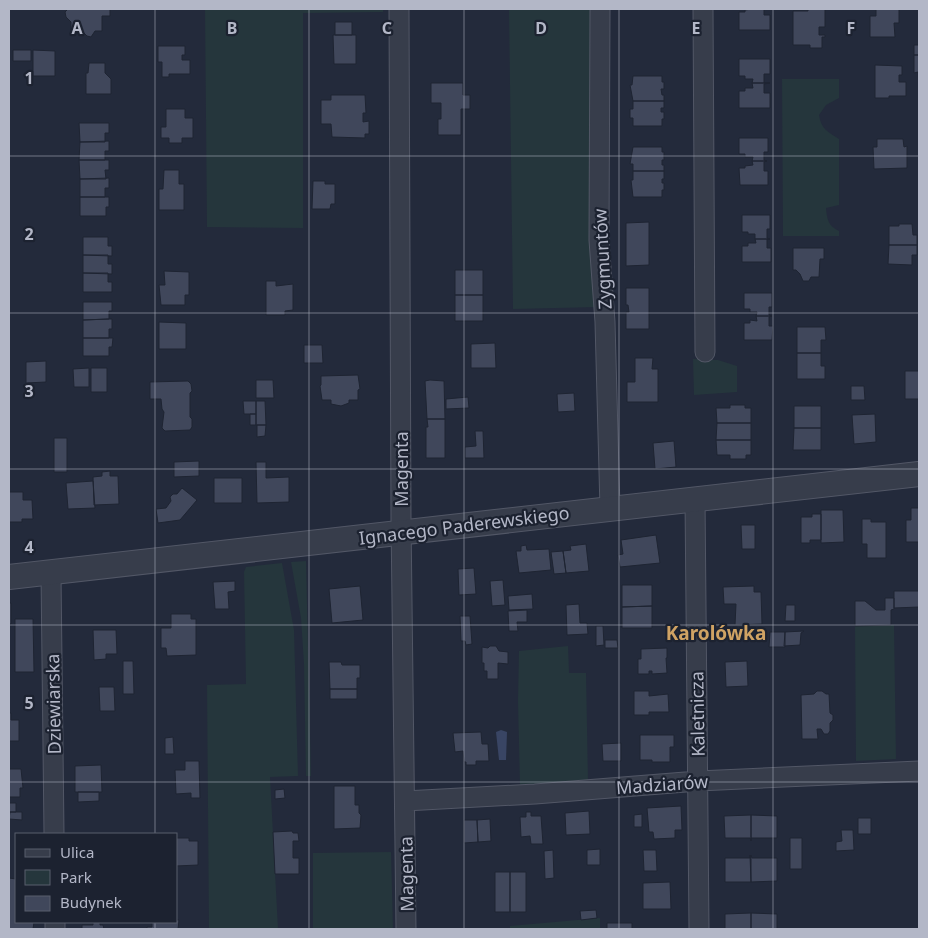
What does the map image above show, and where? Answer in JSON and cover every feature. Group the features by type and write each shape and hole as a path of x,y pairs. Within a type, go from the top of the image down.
{"street":[{"name":"Magenta","path":"399,9 406,929"},
{"name":"Zygmuntów","path":"600,9 599,240 605,322 610,509"},
{"path":"703,9 704,352"},
{"name":"Ignacego Paderewskiego","path":"9,577 51,574 695,498 919,474"},
{"name":"Kaletnicza","path":"695,498 698,929"},
{"name":"Dziewiarska","path":"51,574 54,833"},
{"name":"Madziarów","path":"405,801 535,794 698,781 919,771"}],"green space":[{"path":"205,9 383,9 383,12 303,13 303,228 207,227"},
{"path":"509,9 591,9 599,307 513,309"},
{"path":"782,79 839,79 839,98 826,105 819,115 823,127 839,139 839,205 826,208 829,222 832,227 839,231 839,236 783,236"},
{"path":"693,359 718,360 737,366 737,392 694,395"},
{"path":"306,561 311,776 306,776 304,664 301,618 291,562"},
{"path":"282,563 294,630 298,776 270,777 278,929 209,929 207,685 246,684 244,572 246,567"},
{"path":"894,625 896,759 856,761 855,626"},
{"path":"568,646 569,673 586,673 588,781 520,786 519,651"},
{"path":"391,852 393,929 313,929 313,853"},
{"path":"600,918 600,929 510,929 510,926"}],"water":[{"path":"501,730 507,732 506,760 499,760 496,732"}],"building":[{"path":"68,9 110,9 110,16 102,16 102,31 95,31 91,37 84,33 71,33 71,22 66,17 65,12"},
{"path":"764,9 764,15 770,15 770,30 739,30 739,12"},
{"path":"808,9 825,9 825,27 819,27 819,35 825,35 825,37 822,37 822,48 810,48 810,45 793,45 793,11 808,11"},
{"path":"876,9 899,9 899,23 894,23 895,37 870,37 870,16 876,16"},
{"path":"335,22 352,22 352,35 335,35"},
{"path":"333,35 356,35 356,64 334,64"},
{"path":"914,45 919,45 919,55 914,55"},
{"path":"158,46 185,46 185,55 182,55 182,60 190,60 190,74 169,74 169,77 162,77 162,62 158,62"},
{"path":"13,50 31,50 31,61 13,61"},
{"path":"33,50 55,51 55,76 33,76"},
{"path":"914,55 919,55 919,89 918,72 914,73"},
{"path":"739,59 770,59 770,74 764,74 764,83 752,83 753,79 745,79 745,76 739,76"},
{"path":"89,63 105,63 105,73 111,79 111,94 86,94 86,73 88,73"},
{"path":"875,65 902,66 902,75 899,75 899,82 906,82 906,96 875,98"},
{"path":"633,76 662,76 664,89 661,89 664,101 633,101 630,85 632,85"},
{"path":"431,83 463,83 463,95 470,95 470,109 461,109 461,135 438,135 441,103 431,103"},
{"path":"752,83 770,83 764,84 764,93 770,93 770,108 739,108 739,91 745,91 745,88 753,88"},
{"path":"331,95 365,95 366,113 363,113 363,122 369,121 369,134 365,134 365,138 332,137 331,124 321,124 321,100 331,100"},
{"path":"633,101 664,101 664,108 661,108 661,112 664,112 662,126 633,126 633,118 630,118 630,109 633,109"},
{"path":"166,109 185,109 185,118 193,118 193,138 182,138 182,143 169,143 169,138 161,138 161,127 166,127"},
{"path":"79,123 109,123 109,133 105,133 105,142 80,142"},
{"path":"739,138 768,138 768,152 764,152 764,160 767,161 752,161 753,157 745,157 745,154 739,154"},
{"path":"877,139 903,139 904,147 907,146 907,168 874,169 873,147 877,147"},
{"path":"109,141 109,151 105,151 105,160 79,160 80,142"},
{"path":"633,147 662,147 662,152 664,152 662,165 664,165 664,171 633,171 633,164 630,164"},
{"path":"79,160 109,160 109,170 105,170 106,179 80,179"},
{"path":"752,161 767,161 764,162 764,171 768,171 768,185 740,185 739,168 753,165"},
{"path":"164,170 179,170 179,184 184,184 184,210 159,210 159,189 163,189"},
{"path":"633,171 664,171 662,197 633,197 631,180 633,180"},
{"path":"109,178 109,188 105,188 105,197 80,197 80,179"},
{"path":"313,181 325,181 325,184 335,184 335,204 331,204 330,209 312,209"},
{"path":"80,197 109,197 109,207 106,207 106,216 80,216"},
{"path":"742,215 770,215 770,229 767,229 767,238 770,239 755,239 755,234 742,232"},
{"path":"649,222 649,265 626,266 626,223"},
{"path":"899,224 912,224 913,235 917,235 917,245 889,245 889,226 899,226"},
{"path":"83,237 108,237 108,246 112,246 112,256 83,255"},
{"path":"755,239 767,239 767,248 771,248 771,262 742,262 742,246 748,246 748,243 756,243"},
{"path":"889,245 917,245 917,255 912,255 912,265 888,264"},
{"path":"793,248 824,248 824,259 820,259 819,277 811,277 809,281 803,281 800,274 793,270"},
{"path":"83,255 108,255 108,264 112,264 112,274 83,273"},
{"path":"455,270 483,270 483,295 455,295"},
{"path":"164,271 189,272 189,295 185,295 185,305 161,305 159,285 165,285"},
{"path":"83,273 108,273 108,282 112,282 112,292 83,292"},
{"path":"266,281 276,281 276,286 293,284 293,310 285,311 285,315 266,315"},
{"path":"626,288 649,288 649,329 626,329 626,312 629,312 628,305 626,305"},
{"path":"744,293 772,293 772,307 769,307 769,315 772,316 756,316 757,312 750,312 750,309 744,309"},
{"path":"455,295 483,295 483,321 455,321"},
{"path":"83,302 112,302 112,311 109,311 109,319 83,320"},
{"path":"756,316 772,316 769,317 769,326 773,326 772,340 744,340 744,323 750,323 750,320 757,321"},
{"path":"112,319 112,329 109,329 109,338 83,338 83,320"},
{"path":"159,322 186,323 186,349 159,349"},
{"path":"797,327 825,327 826,340 821,340 821,353 797,353"},
{"path":"83,338 113,338 112,347 109,347 109,356 83,356"},
{"path":"495,343 496,368 471,368 471,344"},
{"path":"304,345 322,345 323,363 304,363"},
{"path":"797,353 821,353 821,366 825,366 825,379 797,379"},
{"path":"635,358 653,358 652,369 658,369 658,402 627,402 627,382 635,382"},
{"path":"46,361 46,382 26,383 26,362"},
{"path":"89,368 89,387 74,387 73,369"},
{"path":"91,368 107,368 107,392 91,392"},
{"path":"905,371 919,371 919,399 905,399"},
{"path":"358,375 360,389 358,390 358,400 349,400 349,403 341,406 331,404 331,400 322,400 321,376"},
{"path":"256,380 273,380 274,398 256,398"},
{"path":"188,381 191,384 192,391 190,393 190,417 192,419 192,427 190,430 165,431 162,428 164,412 161,399 150,399 150,382"},
{"path":"425,381 444,381 445,419 427,419"},
{"path":"851,386 864,386 865,400 851,400"},
{"path":"574,393 575,411 558,412 557,394"},
{"path":"468,397 469,408 446,409 446,399"},
{"path":"243,401 256,401 256,414 244,414"},
{"path":"256,401 265,401 266,425 256,425"},
{"path":"730,405 745,405 745,408 751,408 751,423 717,423 716,408 730,408"},
{"path":"794,406 821,406 821,428 794,428"},
{"path":"250,414 256,414 256,425 250,425"},
{"path":"875,414 876,442 854,444 852,415"},
{"path":"427,419 445,419 445,458 426,458"},
{"path":"717,423 751,423 751,440 716,440"},
{"path":"257,425 266,425 265,436 257,437"},
{"path":"794,428 821,428 821,450 793,450"},
{"path":"475,431 483,431 484,458 465,458 465,447 476,446"},
{"path":"54,438 67,438 67,472 54,472"},
{"path":"716,440 751,440 751,455 746,455 746,459 730,459 730,455 717,455"},
{"path":"674,441 676,467 655,469 653,443"},
{"path":"199,461 199,476 174,477 174,462"},
{"path":"256,462 266,462 266,478 289,477 289,502 257,503"},
{"path":"110,471 110,476 118,476 119,504 94,505 93,477 102,476 102,472"},
{"path":"214,478 242,478 242,503 214,503"},
{"path":"93,481 95,508 68,509 66,483"},
{"path":"182,488 197,500 180,520 158,523 156,509 166,508 171,501 170,497 173,494 177,494"},
{"path":"9,492 23,492 23,500 32,500 33,519 22,519 22,522 9,522"},
{"path":"911,508 919,508 919,542 906,542 906,520 911,520"},
{"path":"821,510 843,510 844,542 821,543"},
{"path":"812,514 821,514 821,540 810,540 810,543 801,543 801,517 812,517"},
{"path":"862,519 871,519 871,522 886,522 886,558 867,558 867,544 862,544"},
{"path":"741,525 755,525 755,549 742,549"},
{"path":"656,535 660,563 620,567 618,555 623,554 621,540"},
{"path":"586,544 589,571 566,573 563,551 571,550 570,546"},
{"path":"526,545 527,550 549,549 551,570 519,573 516,551 521,551 521,546"},
{"path":"563,551 566,573 554,574 551,552"},
{"path":"474,568 476,594 459,595 458,569"},
{"path":"503,580 505,605 492,606 490,581"},
{"path":"235,581 235,591 228,592 229,609 215,609 213,582"},
{"path":"622,585 652,585 652,606 622,607"},
{"path":"360,586 363,620 332,623 329,589"},
{"path":"754,586 754,592 761,592 762,624 735,625 736,604 724,604 723,587"},
{"path":"894,591 919,591 919,607 894,608"},
{"path":"532,594 533,609 509,610 508,596"},
{"path":"885,598 894,598 894,609 891,610 891,625 855,626 855,601 865,601 876,610 885,610"},
{"path":"9,603 11,603 11,624 9,624"},
{"path":"579,604 580,623 587,623 588,634 567,635 566,605"},
{"path":"786,605 795,605 795,621 785,621"},
{"path":"652,606 652,628 622,628 622,607"},
{"path":"527,610 527,622 517,622 518,631 509,631 508,611"},
{"path":"171,614 191,614 191,619 196,619 196,655 167,656 166,648 161,648 161,628 171,628"},
{"path":"460,616 470,616 472,644 466,645 465,641 461,641"},
{"path":"15,619 33,619 34,672 15,672"},
{"path":"596,626 603,626 604,645 596,646"},
{"path":"93,630 116,630 117,654 106,654 106,659 94,660"},
{"path":"804,631 801,633 800,645 784,646 785,632"},
{"path":"770,632 785,632 785,647 769,647"},
{"path":"605,640 617,640 618,648 605,648"},
{"path":"496,646 499,651 508,652 508,664 498,663 498,679 487,679 487,671 484,671 484,663 482,663 482,647 488,648"},
{"path":"667,648 667,673 652,674 652,671 649,671 649,674 638,674 638,659 641,659 641,649"},
{"path":"123,661 133,661 134,694 123,694"},
{"path":"747,661 748,686 726,687 725,662"},
{"path":"329,662 341,662 342,665 360,665 360,678 357,678 357,689 330,689"},
{"path":"99,687 114,687 115,711 100,711"},
{"path":"330,689 357,689 357,699 330,699"},
{"path":"634,691 649,691 649,696 668,694 669,712 649,712 649,715 634,715"},
{"path":"817,691 829,694 830,713 833,715 830,731 828,734 824,734 821,729 817,729 818,739 802,739 801,695 814,694"},
{"path":"9,713 11,713 11,720 19,720 19,741 9,741"},
{"path":"481,732 482,744 488,744 489,761 476,761 476,765 466,765 463,751 455,752 453,733"},
{"path":"640,735 674,735 674,747 670,747 670,762 640,760"},
{"path":"173,737 174,754 165,754 165,738"},
{"path":"621,743 621,761 603,761 602,744"},
{"path":"185,761 199,761 200,798 191,798 191,793 176,794 175,770 185,770"},
{"path":"101,765 102,792 75,792 75,766"},
{"path":"9,769 21,769 23,788 20,788 20,797 9,797"},
{"path":"334,786 355,786 355,805 359,805 359,813 361,815 360,828 334,829"},
{"path":"284,789 285,798 275,799 275,790"},
{"path":"78,792 99,792 99,801 78,802"},
{"path":"9,803 16,803 16,812 9,812"},
{"path":"681,806 682,830 675,830 675,838 654,839 653,832 649,832 647,808"},
{"path":"589,811 590,834 566,835 565,813"},
{"path":"10,812 22,812 22,820 9,819"},
{"path":"526,812 531,812 531,816 541,816 543,844 531,844 530,836 521,837 520,817 526,817"},
{"path":"642,814 642,827 634,827 634,815"},
{"path":"751,815 751,841 750,838 725,838 724,816"},
{"path":"751,815 777,816 777,838 751,838"},
{"path":"858,818 871,818 871,834 858,834"},
{"path":"490,819 491,841 478,842 477,820"},
{"path":"464,820 477,820 478,842 464,843"},
{"path":"841,830 853,830 854,850 836,851 836,842 842,841"},
{"path":"292,831 293,833 298,833 299,841 293,841 293,858 299,858 299,874 275,874 273,832"},
{"path":"178,838 189,838 189,841 198,841 198,865 178,866"},
{"path":"790,838 802,838 802,869 790,869"},
{"path":"600,849 600,865 587,865 587,850"},
{"path":"553,850 554,878 545,879 544,851"},
{"path":"643,850 656,850 657,871 644,871"},
{"path":"750,855 751,882 725,882 725,858 750,858"},
{"path":"751,855 752,858 777,858 777,881 751,882"},
{"path":"495,872 510,872 510,912 495,912"},
{"path":"510,872 526,872 526,912 510,912"},
{"path":"9,878 15,879 15,923 34,923 33,929 9,929"},
{"path":"670,882 671,909 643,909 643,883"},
{"path":"596,910 597,918 581,920 580,911"},
{"path":"751,913 751,929 725,929 725,914"},
{"path":"751,913 777,914 777,929 751,929"},
{"path":"179,920 178,929 147,929 147,927 152,927 152,923 178,923"},
{"path":"93,923 100,923 104,929 82,929 82,925 93,925"},
{"path":"607,923 632,923 632,929 607,929"}],"district":[{"name":"Karolówka","path":"716,633"}]}
